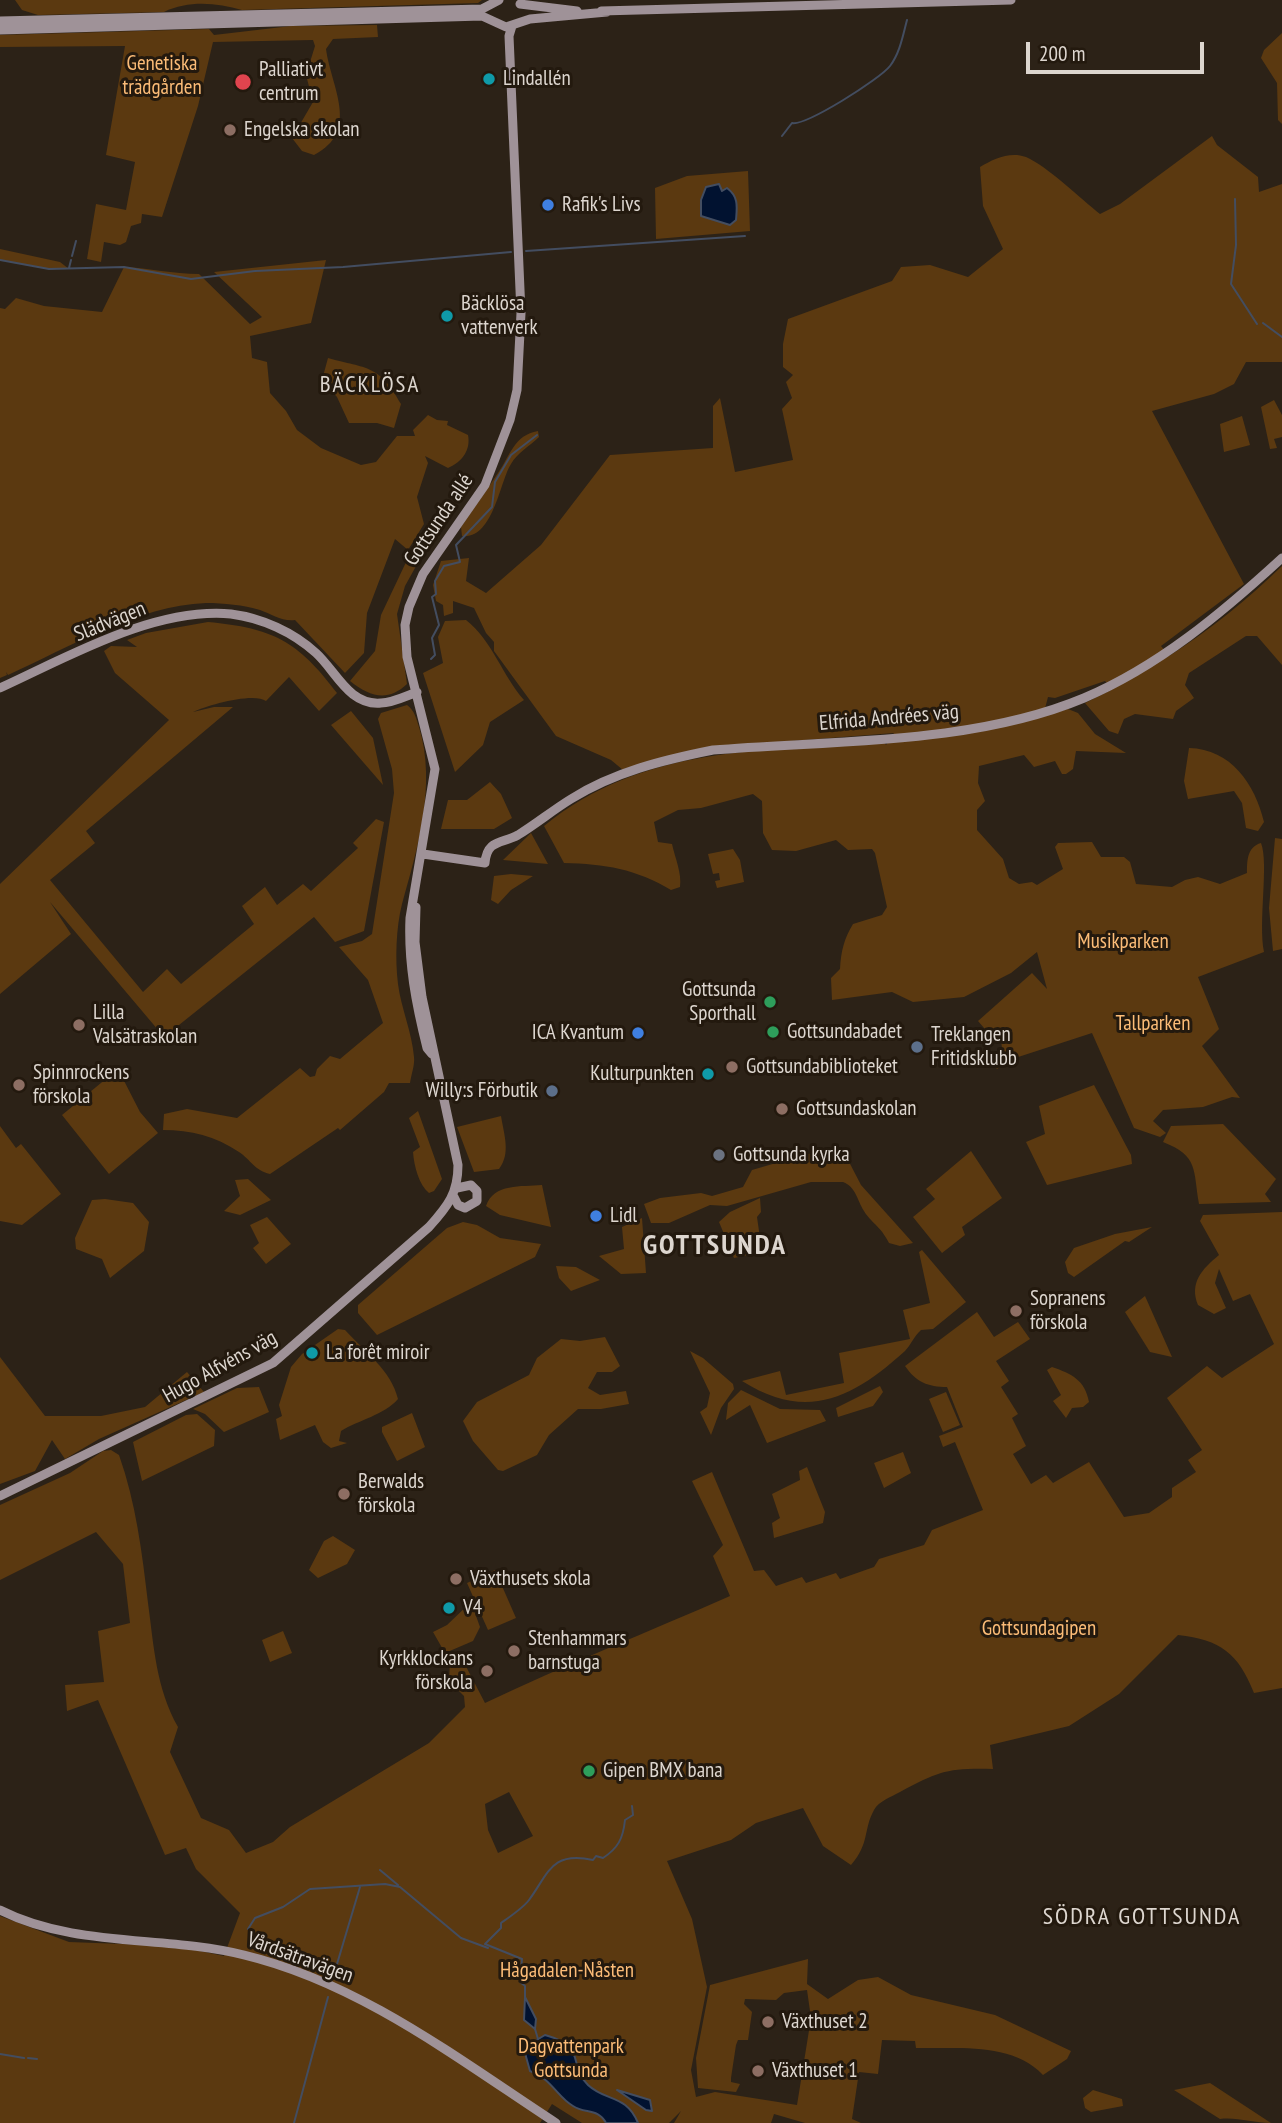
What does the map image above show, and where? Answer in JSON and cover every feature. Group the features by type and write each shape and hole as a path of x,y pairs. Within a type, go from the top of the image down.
{"street":[{"path":"0,30 482,16 512,29 533,18 607,12 1011,0"},
{"path":"0,22 485,9 497,1"},
{"path":"497,1 493,12 499,24"},
{"path":"518,2 607,12"},
{"name":"Gottsunda allé","path":"461,1207 472,1206 478,1198 475,1188 459,1190 457,1165 432,1054 416,953 415,895 435,768 407,657 405,625 415,589 485,485 510,420 517,390 521,313 512,29 521,17 518,2"},
{"name":"Elfrida Andrées väg","path":"423,854 485,863 487,852 495,842 515,837 598,785 654,763 713,750 939,733 1005,721 1080,699 1132,674 1178,644 1222,612 1282,558"},
{"name":"Slädvägen","path":"0,688 145,624 209,614 258,620 283,630 318,655 351,695 381,704 416,692"},
{"path":"459,1190 461,1207"},
{"name":"Hugo Alfvéns väg","path":"429,1227 459,1190"},
{"name":"Hugo Alfvéns väg","path":"0,1496 273,1363 429,1227 461,1207"},
{"name":"Vårdsätravägen","path":"0,1910 63,1932 193,1945 247,1955 285,1968 356,1997 390,2015 556,2123"}],"green space":[{"path":"15,0 482,0 478,3 242,10 203,4 164,12 38,15 22,10"},
{"name":"Genetiska trädgården","path":"377,25 378,37 333,39 326,49 340,107 340,121 336,134 328,145 314,155 302,151 292,138 313,102 306,75 315,46 313,40 213,42 198,106 162,217 142,214 141,223 131,226 126,242 120,245 104,242 101,262 87,259 96,204 126,210 135,162 106,155 125,46 0,47 0,35 209,29 214,35 291,26"},
{"path":"1282,33 1282,124 1278,120 1277,83 1261,58 1264,50"},
{"path":"1212,136 1217,145 1258,177 1259,192 1282,184 1282,362 1246,362 1234,384 1214,394 1152,411 1244,584 1161,646 1169,656 1228,614 1282,566 1282,665 1257,636 1246,636 1189,673 1185,685 1194,698 1176,711 1173,719 1135,714 1124,719 1118,734 1109,731 1085,703 1113,689 1105,681 1055,698 1048,697 1043,716 1068,709 1078,713 1095,734 1126,753 1076,751 1073,769 1066,774 1062,774 1055,761 1034,767 1024,755 979,766 978,783 985,801 977,810 977,830 1003,859 1009,878 1019,884 1032,882 1037,885 1063,869 1055,847 1058,843 1092,842 1101,857 1124,857 1130,862 1136,884 1172,887 1198,877 1220,884 1247,873 1250,851 1261,843 1264,864 1264,952 1198,977 1219,1029 1202,1046 1240,1098 1232,1097 1203,1107 1163,1110 1153,1121 1166,1133 1160,1137 1134,1128 1092,1033 1009,1060 997,1069 994,1065 1002,1048 1001,1040 997,1043 978,1021 1032,973 1047,989 1037,952 1011,973 964,997 913,1002 892,992 832,1000 831,978 840,969 844,945 853,924 882,915 887,907 872,849 848,850 836,840 796,851 772,850 763,833 762,801 753,794 701,808 678,810 654,822 658,842 672,844 678,865 680,887 671,890 633,872 564,863 544,826 582,800 622,780 663,766 749,751 884,742 886,745 894,733 714,747 623,770 611,760 556,736 494,651 494,642 486,633 474,608 453,601 453,613 444,616 443,605 436,601 433,585 441,561 469,558 466,581 486,593 541,545 610,455 713,448 713,406 720,398 735,472 793,460 782,409 792,398 786,382 793,375 783,367 783,344 788,319 892,281 901,267 930,265 968,277 1003,249 983,206 980,167 985,164 1008,155 1026,157 1054,175 1100,214 1120,204"},
{"path":"748,171 750,231 656,239 655,188 687,176"},
{"path":"0,249 60,262 69,269 49,269 0,260"},
{"path":"326,260 311,323 250,336 252,358 267,362 270,393 286,411 297,430 321,448 361,465 376,462 397,436 415,436 413,430 428,415 437,420 448,421 447,425 468,435 469,440 464,455 448,468 425,456 428,463 417,497 424,524 408,550 395,539 367,613 364,653 345,673 295,620 282,619 247,607 206,603 180,606 129,620 8,675 6,672 7,675 0,678 0,308 5,309 16,298 44,306 102,312 124,267 199,274 250,324 262,317 214,272"},
{"path":"328,358 371,370 386,381 401,404 394,428 377,423 349,423 337,397 322,380"},
{"path":"1274,400 1282,415 1282,437 1274,439 1277,448 1270,449 1261,407"},
{"path":"1242,416 1250,445 1224,452 1220,424"},
{"path":"538,431 539,437 511,464 494,508 481,529 473,535 462,536 461,527 514,447 523,437"},
{"path":"446,512 405,586 397,614 407,684 386,695 365,691 350,681 375,651 381,615 408,558 430,520"},
{"path":"466,620 483,637 524,700 490,722 483,745 455,772 423,673 443,663 438,637 445,621"},
{"path":"208,622 250,628 282,640 310,661 337,693 319,711 289,677 266,701 241,699 193,712 214,707 233,707 86,831 95,843 50,880 143,992 167,969 181,984 254,924 242,906 265,887 277,905 303,884 311,891 358,848 353,843 376,819 384,822 364,931 335,942 314,917 164,1037 50,902 71,934 0,994 0,884 169,720 115,673 104,651 111,646 137,647 127,640 146,633"},
{"path":"407,705 414,712 419,727 426,772 423,817 400,913 397,944 398,984 414,1057 410,1083 389,1083 384,1092 340,1130 338,1128 270,1174 256,1167 230,1146 212,1138 183,1131 163,1130 164,1114 187,1109 237,1118 300,1068 310,1077 315,1076 317,1069 330,1056 340,1059 383,1023 368,980 339,947 362,941 372,934 394,793 392,769 378,719 381,713"},
{"path":"351,711 373,738 383,785 331,725"},
{"path":"1189,748 1217,755 1239,771 1260,808 1264,822 1258,831 1246,828 1242,803 1234,791 1188,799 1184,781"},
{"path":"490,782 501,794 512,818 494,829 441,829 448,800 467,800"},
{"path":"531,833 548,864 503,860"},
{"path":"1275,838 1282,839 1282,949 1273,951 1269,908"},
{"path":"733,849 740,860 744,882 717,888 715,881 720,880 719,873 713,874 708,854"},
{"path":"494,876 533,876 511,890 498,904 491,900"},
{"path":"118,1069 140,1112 158,1133 109,1174 62,1115"},
{"path":"1094,1085 1131,1155 1132,1164 1047,1185 1026,1142 1045,1134 1039,1106"},
{"path":"418,1111 442,1179 434,1191 429,1193 420,1180 413,1152 420,1147 409,1118"},
{"path":"501,1116 506,1144 503,1163 499,1169 474,1172 457,1127"},
{"path":"1223,1124 1276,1179 1265,1194 1271,1202 1199,1204 1189,1159 1175,1147 1163,1142 1171,1126"},
{"path":"0,1126 16,1148 21,1144 61,1194 22,1225 0,1221"},
{"path":"971,1151 1002,1198 962,1227 965,1235 942,1253 913,1217 935,1199 926,1189"},
{"path":"825,1152 847,1158 861,1185 913,1243 900,1246 889,1243 867,1215 854,1190 843,1182 811,1182 727,1206 710,1205 669,1223 651,1223 644,1204 660,1198 701,1193 712,1196 743,1187 752,1170 776,1163 786,1156"},
{"path":"248,1179 271,1200 240,1215 224,1211 240,1196 235,1180"},
{"path":"542,1185 551,1227 500,1215 486,1206 495,1193 502,1190 517,1186"},
{"path":"760,1198 761,1212 757,1217 762,1252 734,1258 719,1222 730,1212"},
{"path":"92,1200 133,1203 149,1222 144,1251 110,1278 102,1259 76,1249 75,1238"},
{"path":"1282,1212 1282,1688 1254,1693 1241,1668 1226,1651 1206,1641 1178,1635 1119,1694 1069,1726 990,1745 993,1769 944,1772 882,1802 874,1810 864,1843 851,1865 823,1846 803,1808 756,1823 731,1840 667,1861 692,1919 707,1987 691,2070 696,2097 715,2092 797,2105 811,2018 807,1990 784,1993 776,2000 745,1999 744,2004 752,2012 748,2040 738,2040 736,2045 731,2082 740,2084 736,2092 698,2088 696,2058 710,1985 808,1959 807,1984 828,1999 858,1980 878,1977 911,1995 995,2015 1071,2051 1067,2059 1043,2075 1030,2064 1000,2052 966,2048 916,2048 915,2041 882,2040 878,2074 859,2072 852,2119 861,2123 805,2123 774,2114 771,2123 674,2123 681,2111 669,2123 582,2123 552,2104 540,2123 0,2123 0,1916 69,1942 176,1946 224,1956 240,1913 196,1869 186,1848 165,1855 98,1700 67,1711 65,1685 104,1682 98,1631 130,1623 123,1564 96,1532 0,1580 0,1505 70,1473 103,1451 111,1450 119,1455 138,1528 160,1682 178,1727 170,1752 201,1818 229,1830 246,1853 273,1842 290,1827 429,1743 465,1707 464,1696 449,1681 450,1661 459,1653 485,1703 730,1596 713,1556 723,1545 692,1481 712,1472 754,1571 764,1570 776,1586 802,1577 806,1583 836,1573 840,1579 874,1567 879,1559 924,1545 932,1530 983,1510 955,1442 943,1447 939,1436 963,1427 947,1387 923,1382 905,1366 977,1312 994,1337 1018,1322 1030,1339 996,1361 1009,1381 1001,1387 1018,1414 1012,1418 1026,1446 1013,1454 1031,1484 1046,1475 1053,1483 1089,1462 1124,1517 1149,1513 1172,1497 1172,1488 1196,1472 1188,1460 1202,1450 1167,1398 1207,1366 1222,1378 1274,1344 1250,1294 1233,1301 1219,1269 1215,1283 1226,1308 1214,1314 1198,1305 1196,1283 1207,1266 1219,1255 1200,1221 1203,1215","holes":["509,1792 533,1836 498,1853 488,1830 485,1804"]},
{"path":"267,1217 291,1244 266,1264 253,1248 259,1243 250,1225"},
{"path":"642,1218 646,1273 621,1274 599,1256 624,1249 622,1227"},
{"path":"463,1222 477,1225 500,1238 541,1244 535,1257 377,1335 358,1313 358,1305 447,1228"},
{"path":"1152,1227 1129,1242 1125,1241 1074,1277 1068,1273 1065,1262 1074,1248 1115,1234"},
{"path":"922,1250 966,1302 933,1329 921,1330 905,1351 867,1381 848,1392 808,1402 788,1400 766,1393 742,1381 780,1371 786,1395 844,1383 839,1353 910,1339 903,1310 930,1303 919,1252"},
{"path":"556,1266 576,1267 600,1280 571,1291 559,1278"},
{"path":"1145,1296 1172,1357 1150,1352 1125,1312"},
{"path":"338,1329 345,1330 376,1362 390,1379 398,1399 379,1413 341,1431 339,1441 347,1443 331,1448 323,1442 315,1425 280,1440 276,1419 282,1416 279,1405 291,1367 302,1354"},
{"path":"605,1337 620,1366 612,1372 597,1372 588,1388 600,1395 626,1391 629,1404 601,1409 578,1409 549,1435 537,1455 503,1471 498,1470 473,1441 463,1421 477,1402 529,1375 537,1358 561,1339 580,1341"},
{"path":"690,1351 703,1358 733,1384 734,1389 721,1408 711,1435 700,1412 707,1407 710,1393"},
{"path":"0,1357 45,1416 101,1416 145,1407 187,1372 204,1392 99,1439 65,1459 52,1440 35,1471 0,1484"},
{"path":"1052,1367 1077,1379 1087,1394 1089,1402 1083,1407 1072,1408 1066,1418 1053,1401 1061,1395 1047,1370"},
{"path":"880,1386 883,1392 873,1406 838,1417 836,1408"},
{"path":"259,1387 269,1412 224,1432 205,1414 193,1409 237,1388"},
{"path":"741,1390 780,1409 820,1410 826,1421 767,1443 750,1405 726,1420 728,1403"},
{"path":"946,1392 960,1425 943,1432 929,1399"},
{"path":"412,1413 425,1447 397,1461 382,1427"},
{"path":"197,1414 215,1430 214,1446 142,1481 133,1442 186,1415"},
{"path":"903,1452 911,1473 884,1488 874,1463"},
{"path":"807,1467 825,1512 823,1523 774,1538 772,1523 780,1518 772,1494 800,1480 799,1471"},
{"path":"333,1536 355,1550 347,1564 318,1578 309,1570 324,1541"},
{"path":"495,1570 516,1618 488,1630 467,1583"},
{"path":"471,1602 480,1627 473,1641 445,1653 433,1632 447,1625"},
{"path":"283,1631 292,1653 270,1662 262,1640"},
{"path":"1210,2083 1271,2123 1220,2119 1174,2090"},
{"path":"1093,2090 1122,2099 1123,2106 1091,2112 1085,2108 1083,2098"}],"water":[{"path":"719,184 722,191 727,188 731,191 735,199 736,220 730,225 701,216 701,200 706,187"},
{"path":"525,1997 536,2019 535,2029 524,2020"},
{"path":"545,2035 567,2045 588,2085 628,2107 638,2123 606,2123 599,2115 567,2102 544,2079 530,2071 525,2053 530,2044"},
{"path":"617,2090 650,2100 652,2111 646,2110"}],"waterway":[{"path":"782,136 792,123 827,110 858,91 890,66 901,44 907,20"},
{"path":"1235,199 1236,245 1231,284 1257,324"},
{"path":"526,251 745,236"},
{"path":"72,256 76,241"},
{"path":"0,260 49,269 124,267 191,279 255,271 343,267 511,252"},
{"path":"69,268 71,260"},
{"path":"1263,323 1282,337"},
{"path":"431,659 435,655 432,638 439,625 432,597 436,594 435,581 444,566 460,562 456,545 492,507 495,482 511,455 537,435"},
{"path":"525,1997 525,1986 520,1982 522,1959 485,1944 501,1928 501,1923 526,1903 553,1867 568,1859 593,1860 596,1856 603,1858 612,1851 621,1838 625,1820 633,1815 632,1806"},
{"path":"380,1870 398,1885"},
{"path":"248,1929 255,1918 283,1907 310,1889 385,1884 400,1887 461,1938 488,1948"},
{"path":"337,1964 360,1887"},
{"path":"294,2123 328,1997"},
{"path":"535,2029 538,2039"},
{"path":"0,2054 24,2058"},
{"path":"28,2058 37,2059"}],"place":[{"name":"Lindallén","path":"489,79"},
{"name":"Palliativt centrum","path":"243,82"},
{"name":"Engelska skolan","path":"230,130"},
{"name":"Rafik's Livs","path":"548,205"},
{"name":"Bäcklösa vattenverk","path":"447,316"},
{"name":"Gottsunda Sporthall","path":"770,1002"},
{"name":"Lilla Valsätraskolan","path":"79,1025"},
{"name":"Gottsundabadet","path":"773,1032"},
{"name":"ICA Kvantum","path":"638,1033"},
{"name":"Treklangen Fritidsklubb","path":"917,1047"},
{"name":"Gottsundabiblioteket","path":"732,1067"},
{"name":"Kulturpunkten","path":"708,1074"},
{"name":"Spinnrockens förskola","path":"19,1085"},
{"name":"Willy:s Förbutik","path":"552,1091"},
{"name":"Gottsundaskolan","path":"782,1109"},
{"name":"Gottsunda kyrka","path":"719,1155"},
{"name":"Lidl","path":"596,1216"},
{"name":"Sopranens förskola","path":"1016,1311"},
{"name":"La forêt miroir","path":"312,1353"},
{"name":"Berwalds förskola","path":"344,1494"},
{"name":"Växthusets skola","path":"456,1579"},
{"name":"V4","path":"449,1608"},
{"name":"Stenhammars barnstuga","path":"514,1651"},
{"name":"Kyrkklockans förskola","path":"487,1671"},
{"name":"Gipen BMX bana","path":"589,1771"},
{"name":"Växthuset 2","path":"768,2022"},
{"name":"Växthuset 1","path":"758,2071"}],"district":[{"name":"BÄCKLÖSA","path":"370,385"},
{"name":"GOTTSUNDA","path":"715,1246"},
{"name":"SÖDRA GOTTSUNDA","path":"1142,1917"}],"park label":[{"name":"Musikparken","path":"1123,942"},
{"name":"Tallparken","path":"1153,1024"},
{"name":"Gottsundagipen","path":"1039,1629"},
{"name":"Hågadalen-Nåsten","path":"567,1971"},
{"name":"Dagvattenpark Gottsunda","path":"571,2059"}]}
